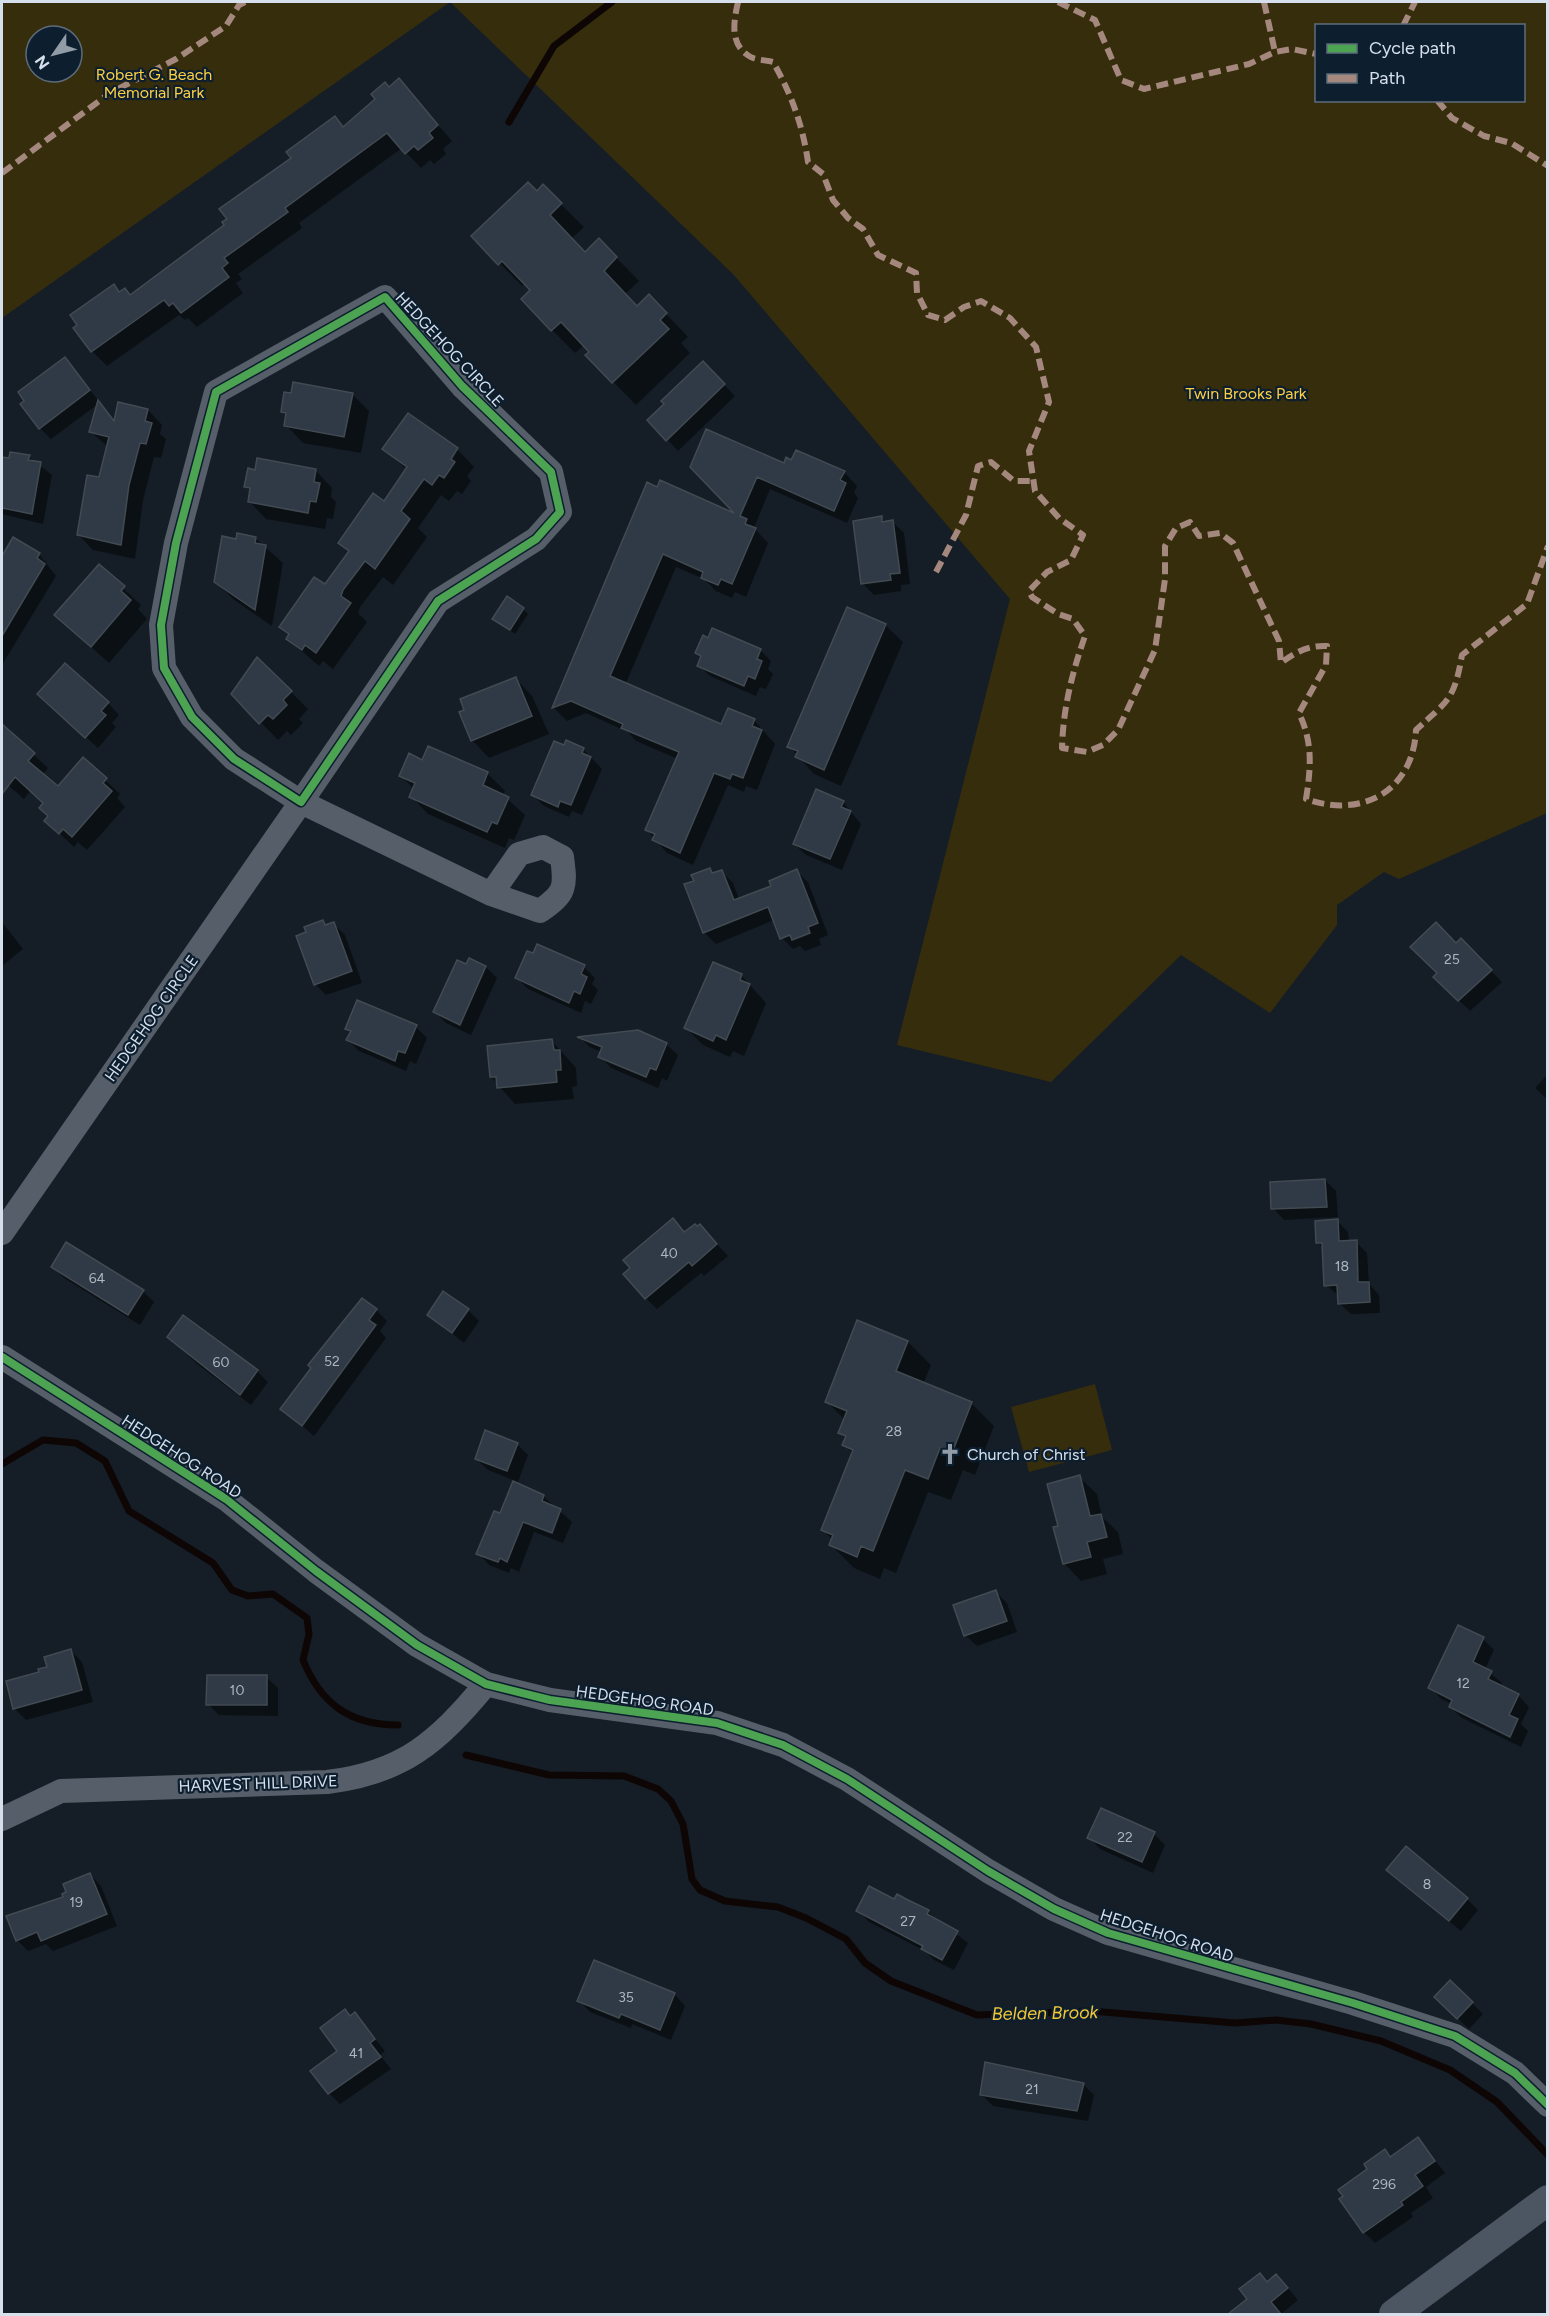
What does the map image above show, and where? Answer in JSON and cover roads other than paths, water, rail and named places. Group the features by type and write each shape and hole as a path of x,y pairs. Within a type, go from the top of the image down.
{"main road":[{"path":"1394,2314 1548,2200"}],"street":[{"name":"HEDGEHOG CIRCLE","path":"2,1233 301,802 438,601 536,539 560,512 551,472 462,386 385,297 216,392 176,543 161,625 164,668 192,717 234,759 301,802 491,894"},
{"name":"HEDGEHOG ROAD","path":"2,1357 226,1498 316,1571 408,1638 486,1684 550,1700 717,1723 783,1745 847,1779 988,1871 1054,1909 1108,1933 1353,2003 1455,2036 1515,2073 1548,2105"},
{"name":"HARVEST HILL DRIVE","path":"2,1819 61,1791 327,1782 359,1778 387,1769 420,1751 470,1703 486,1684"}],"waterway":[{"path":"509,122 554,46 612,2"},
{"name":"Belden Brook","path":"2,1464 43,1440 76,1443 105,1461 129,1511 213,1563 232,1590 248,1596 273,1594 307,1618 309,1634 303,1660 310,1675 328,1700 339,1709 365,1721 398,1725"},
{"name":"Belden Brook","path":"466,1755 549,1775 624,1776 658,1789 671,1801 683,1824 692,1879 700,1890 725,1901 778,1907 806,1918 846,1939 865,1963 891,1981 977,2015 1091,2011 1235,2023 1276,2020 1311,2024 1381,2041 1450,2070 1497,2102 1548,2155"}],"place":[{"name":"Church of Christ","path":"950,1454"}],"park label":[{"name":"Robert G. Beach Memorial Park","path":"154,83"},
{"name":"Twin Brooks Park","path":"1246,393"}]}
